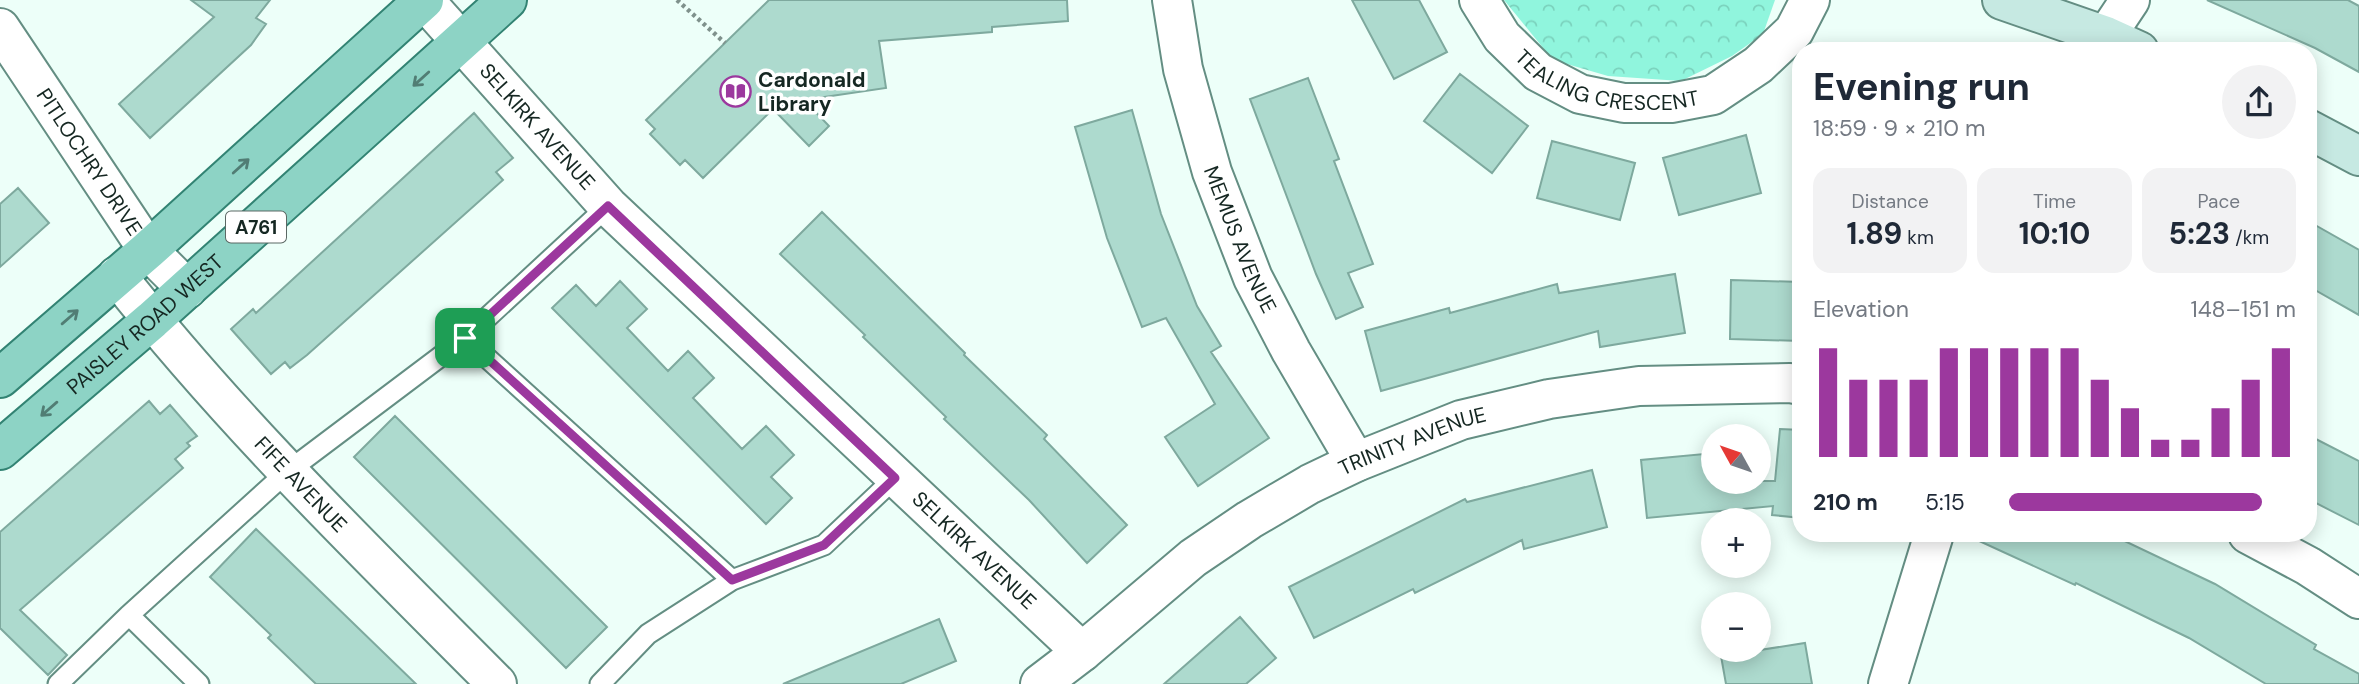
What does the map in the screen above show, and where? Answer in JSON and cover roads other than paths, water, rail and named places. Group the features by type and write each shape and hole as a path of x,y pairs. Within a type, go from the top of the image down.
{"main road":[{"name":"A761","path":"0,378 148,250 424,0"},
{"name":"PAISLEY ROAD WEST","path":"0,450 187,289 508,0"}],"street":[{"name":"SELKIRK AVENUE","path":"424,0 608,206 1082,652"},
{"name":"MEMUS AVENUE","path":"1172,0 1183,69 1212,172 1253,278 1291,351 1356,462"},
{"name":"TEALING CRESCENT","path":"1479,0 1502,37 1538,72 1580,94 1624,103 1671,103 1713,95 1758,65 1794,31 1810,0"},
{"path":"2002,0 2105,42"},
{"path":"2116,42 2130,0"},
{"name":"PITLOCHRY DRIVE","path":"0,28 148,250 187,289"},
{"path":"2317,135 2359,156"},
{"name":"FIFE AVENUE","path":"117,276 152,320 287,472 497,684"},
{"name":"TRINITY AVENUE","path":"1040,684 1193,558 1300,490 1356,462 1461,420 1549,399 1639,386 1792,383"},
{"path":"1888,684 1932,542"},
{"path":"2263,542 2308,566 2359,599"}],"lane":[{"path":"58,684 129,615 287,472 465,338 608,206"},
{"path":"465,338 732,580"},
{"path":"600,684 648,634 732,580 824,545 895,478"},
{"path":"129,615 199,684"}],"place":[{"name":"Cardonald Library","path":"735,92"}]}
